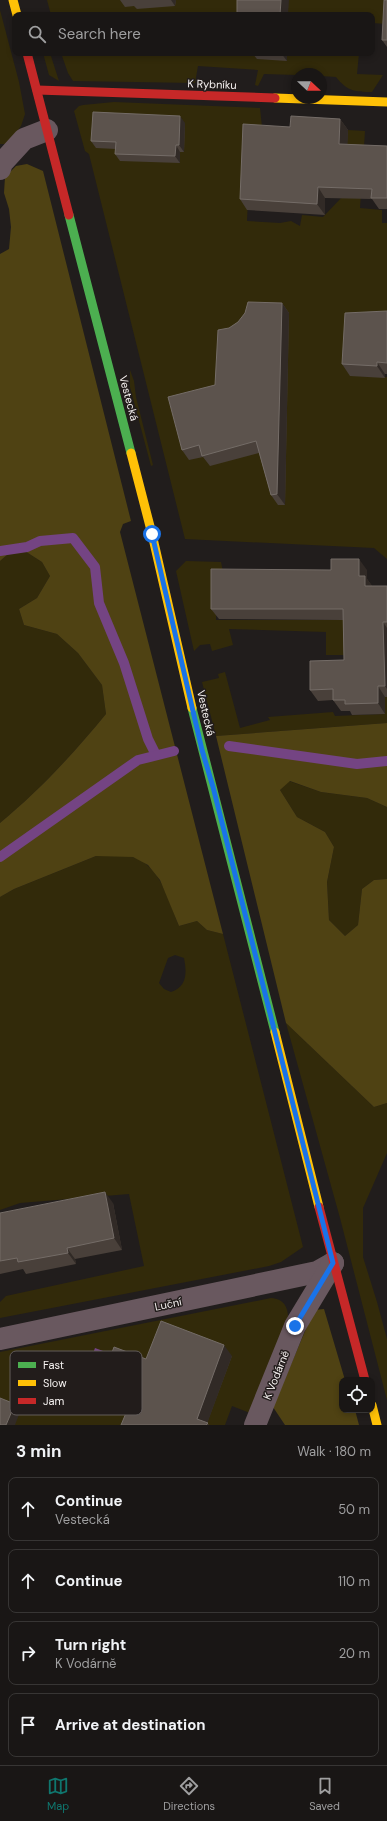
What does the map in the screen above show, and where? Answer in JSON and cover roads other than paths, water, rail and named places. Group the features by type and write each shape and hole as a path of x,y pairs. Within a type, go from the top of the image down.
{"street":[{"path":"13,0 16,12"},
{"name":"Vestecká","path":"28,56 152,534 202,750 213,787 333,1263 364,1377"},
{"name":"K Rybníku","path":"37,90 387,102"},
{"path":"0,170 2,164 24,139 47,130"},
{"name":"Luční","path":"0,1339 317,1272 333,1263"},
{"name":"K Vodárně","path":"256,1425 295,1326 333,1263"},
{"path":"374,1413 378,1425"}],"waterway":[{"path":"0,551 27,547 40,541 73,538 95,567 99,603 124,663 148,739 156,755"},
{"path":"229,746 357,764 387,761"},
{"path":"0,857 138,760 174,751"}]}
